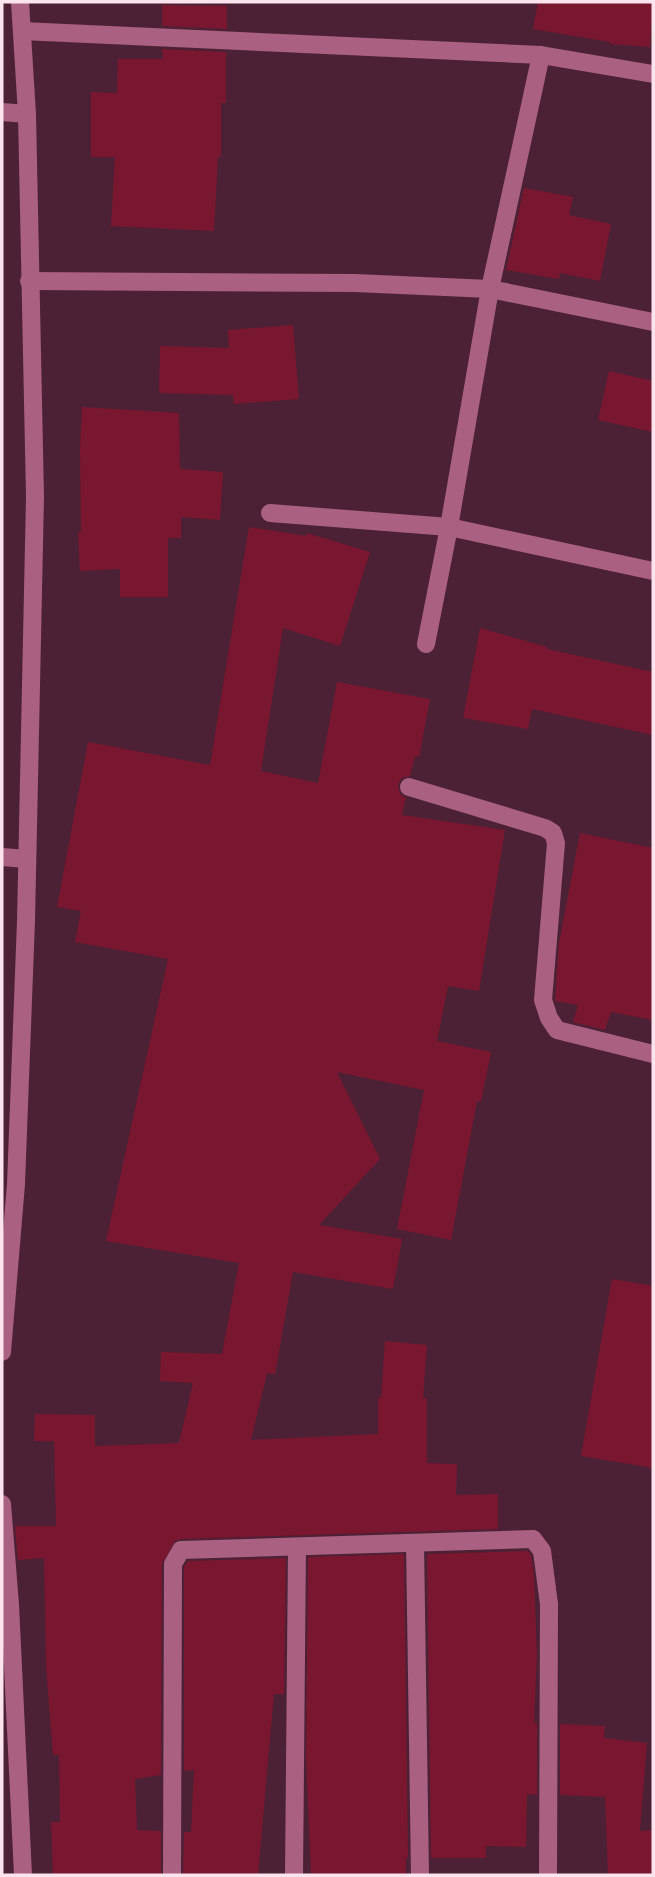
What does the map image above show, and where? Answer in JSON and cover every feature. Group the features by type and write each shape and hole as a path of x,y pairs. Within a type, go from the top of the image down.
{"street":[{"path":"2,1352 27,859 35,497 27,114 20,2"},
{"path":"23,30 541,55 653,74"},
{"path":"426,645 490,289 541,55"},
{"path":"2,112 27,114"},
{"path":"29,281 355,283 490,289 653,322"},
{"path":"270,513 449,527 653,571"},
{"path":"409,787 545,828 553,833 556,843 543,1000 550,1018 557,1030 653,1054"},
{"path":"2,858 27,859"},
{"path":"2,1504 10,1605 23,1875"},
{"path":"172,1875 173,1564 181,1550 533,1539 542,1551 549,1604 548,1875"},
{"path":"415,1543 420,1875"},
{"path":"294,1875 297,1547"}],"building":[{"path":"538,2 653,2 650,47 610,44 533,29"},
{"path":"162,5 227,6 227,29 162,26"},
{"path":"162,49 226,52 226,103 221,103 221,157 218,157 214,231 111,226 115,157 91,157 91,92 117,93 118,59 163,59"},
{"path":"524,188 573,197 569,215 611,224 600,281 560,273 559,279 506,270"},
{"path":"293,325 299,399 234,404 233,395 159,393 160,346 229,348 228,330"},
{"path":"609,371 653,381 653,432 598,420"},
{"path":"82,407 179,413 180,469 223,472 220,520 181,517 181,538 168,538 168,597 120,597 120,569 80,571 78,533 81,532"},
{"path":"249,527 306,536 307,533 370,552 340,646 283,628 261,771 318,783 337,682 430,699 419,757 415,756 410,776 402,778 398,784 400,794 406,798 402,815 505,830 479,991 448,986 437,1041 491,1052 481,1102 477,1101 451,1240 397,1229 424,1090 337,1072 380,1159 319,1225 402,1239 393,1289 293,1272 275,1374 267,1373 251,1440 378,1434 378,1398 381,1398 385,1341 427,1345 423,1398 427,1398 427,1463 457,1464 456,1495 498,1494 498,1529 175,1541 162,1564 161,1775 135,1779 137,1830 161,1831 161,1875 53,1875 51,1822 60,1822 59,1755 53,1755 46,1666 44,1558 18,1560 15,1526 56,1526 54,1441 34,1441 35,1414 95,1415 95,1446 179,1443 193,1383 160,1381 161,1352 222,1354 239,1263 106,1241 168,959 75,942 81,911 57,907 88,742 210,765"},
{"path":"480,628 547,649 653,672 653,735 532,709 528,729 463,718"},
{"path":"580,833 653,848 653,1020 611,1012 605,1030 573,1022 578,1005 555,1001 559,943"},
{"path":"612,1279 653,1286 653,1468 581,1456"},
{"path":"528,1551 534,1576 537,1655 534,1723 537,1723 537,1795 527,1794 526,1847 486,1846 486,1858 431,1858 427,1554"},
{"path":"404,1554 408,1858 406,1875 311,1875 306,1756 308,1557"},
{"path":"286,1558 284,1694 274,1694 258,1875 183,1875 184,1832 191,1832 194,1770 184,1771 184,1567 188,1561"},
{"path":"560,1724 605,1726 604,1738 647,1743 640,1831 653,1830 653,1875 608,1875 605,1797 560,1795"}]}
